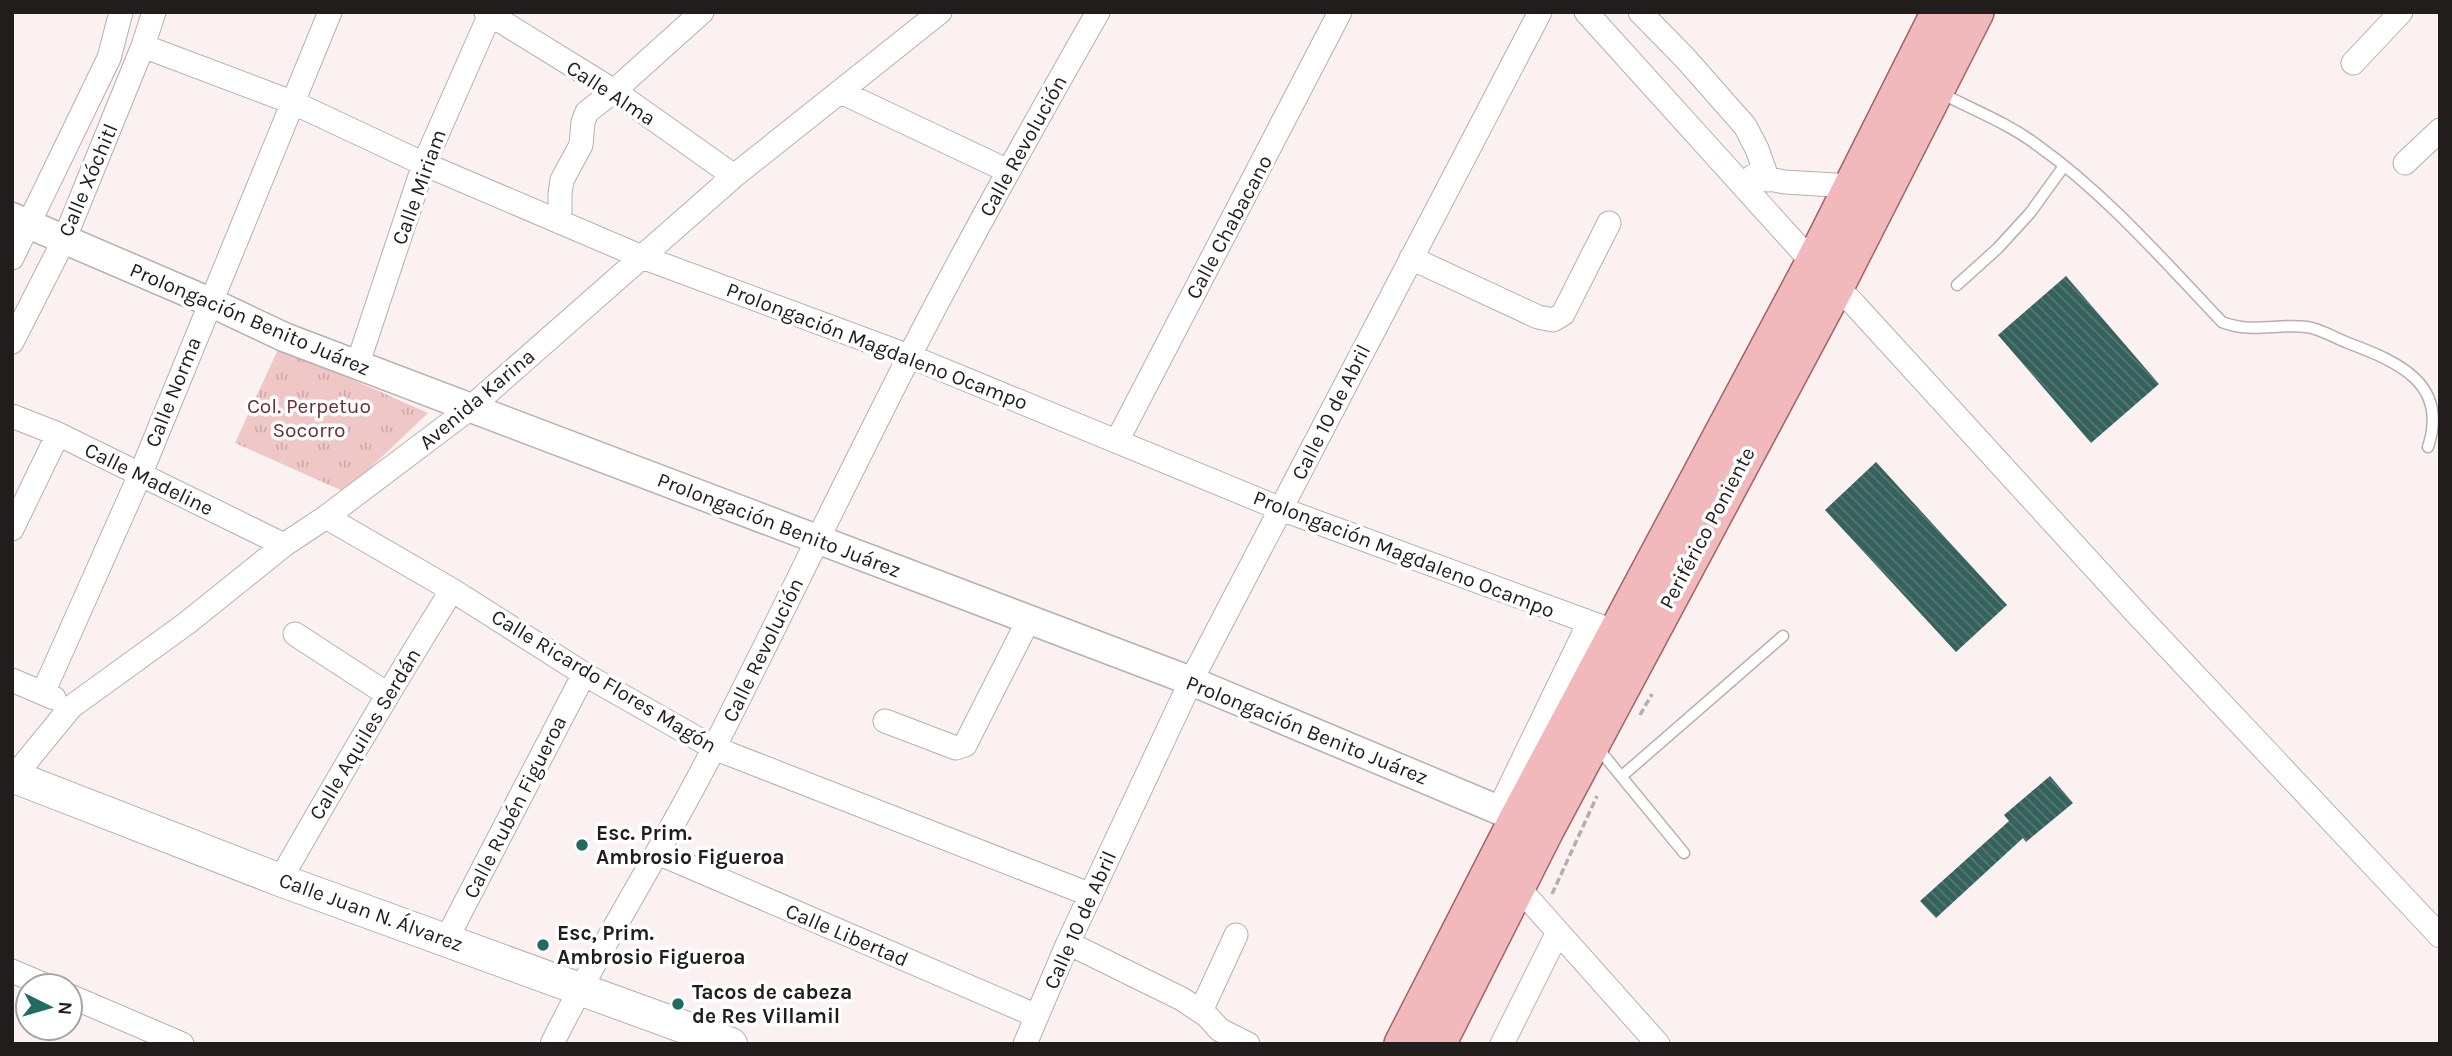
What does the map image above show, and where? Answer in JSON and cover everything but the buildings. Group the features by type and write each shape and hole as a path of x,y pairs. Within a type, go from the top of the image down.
{"main road":[{"name":"Periférico Poniente","path":"1438,1044 1505,877 1521,818 1579,734 1824,275 1851,187 1939,12"},
{"name":"Periférico Poniente","path":"1579,734 1603,628 1936,91 1976,12"},
{"name":"Calle Juan N. Álvarez","path":"13,777 280,880 731,1044"},
{"name":"Periférico Poniente","path":"1402,1044 1505,877"}],"street":[{"name":"Calle Xóchitl","path":"12,258 21,221 109,58 121,12"},
{"name":"Calle Xóchitl","path":"12,342 64,240 143,46 154,12"},
{"name":"Calle Norma","path":"43,692 139,475 330,12"},
{"path":"560,222 559,194 562,180 581,145 583,122 587,112 702,12"},
{"name":"Avenida Karina","path":"13,777 71,708 187,623 284,544 326,517 469,409 734,176 940,12"},
{"name":"Calle Revolución","path":"552,1044 579,987 658,853 714,748 909,356 1008,171 1098,12"},
{"name":"Calle Chabacano","path":"1117,441 1340,12"},
{"name":"Calle 10 de Abril","path":"1025,1044 1068,943 1191,681 1540,12"},
{"path":"1587,12 1824,275 2440,936"},
{"path":"1640,12 1745,125 1768,180"},
{"path":"2353,64 2401,12"},
{"name":"Calle Alma","path":"489,13 614,91 734,176"},
{"name":"Calle Miriam","path":"357,366 424,164 489,13"},
{"name":"Prolongación Magdaleno Ocampo","path":"143,46 293,103 424,164 642,257 909,356 1281,509 1603,628"},
{"path":"841,92 1008,171"},
{"path":"2405,163 2440,130"},
{"path":"1724,165 1768,180 1851,187"},
{"name":"Prolongación Benito Juárez","path":"21,221 210,302 284,337 1191,681 1521,818"},
{"path":"1411,258 1538,317 1553,320 1563,314 1609,223"},
{"name":"Calle Madeline","path":"12,416 58,434 284,544"},
{"path":"12,529 58,434"},
{"name":"Calle Ricardo Flores Magón","path":"326,517 452,590 584,674 714,748 1091,895"},
{"name":"Calle Aquiles Serdán","path":"280,880 365,737 387,694 452,590"},
{"path":"885,721 956,748 965,746 1028,621"},
{"path":"1521,818 1603,628"},
{"path":"295,634 387,694"},
{"name":"Calle Rubén Figueroa","path":"446,940 584,674"},
{"path":"12,680 43,692 71,708"},
{"name":"Calle Libertad","path":"658,853 1037,1016"},
{"path":"1505,877 1658,1044"},
{"path":"1502,1044 1558,932"},
{"path":"1201,1011 1236,935"},
{"path":"1068,943 1182,999 1201,1011 1220,1030 1248,1044"},
{"path":"84,1002 182,1044"}],"lane":[{"path":"1936,91 2021,134 2064,166 2122,216 2222,322 2238,328 2308,327 2366,349 2410,372 2426,391 2434,415 2434,430 2428,447"},
{"path":"1957,285 2030,213 2064,166"},
{"path":"1622,776 1783,635"},
{"path":"1579,734 1622,776 1684,853"}],"green space":[{"name":"Col. Perpetuo Socorro","path":"279,347 428,413 345,492 235,443"}],"place":[{"name":"Esc. Prim. Ambrosio Figueroa","path":"582,845"},
{"name":"Esc, Prim. Ambrosio Figueroa","path":"543,945"},
{"name":"Tacos de cabeza de Res Villamil","path":"678,1004"}]}
